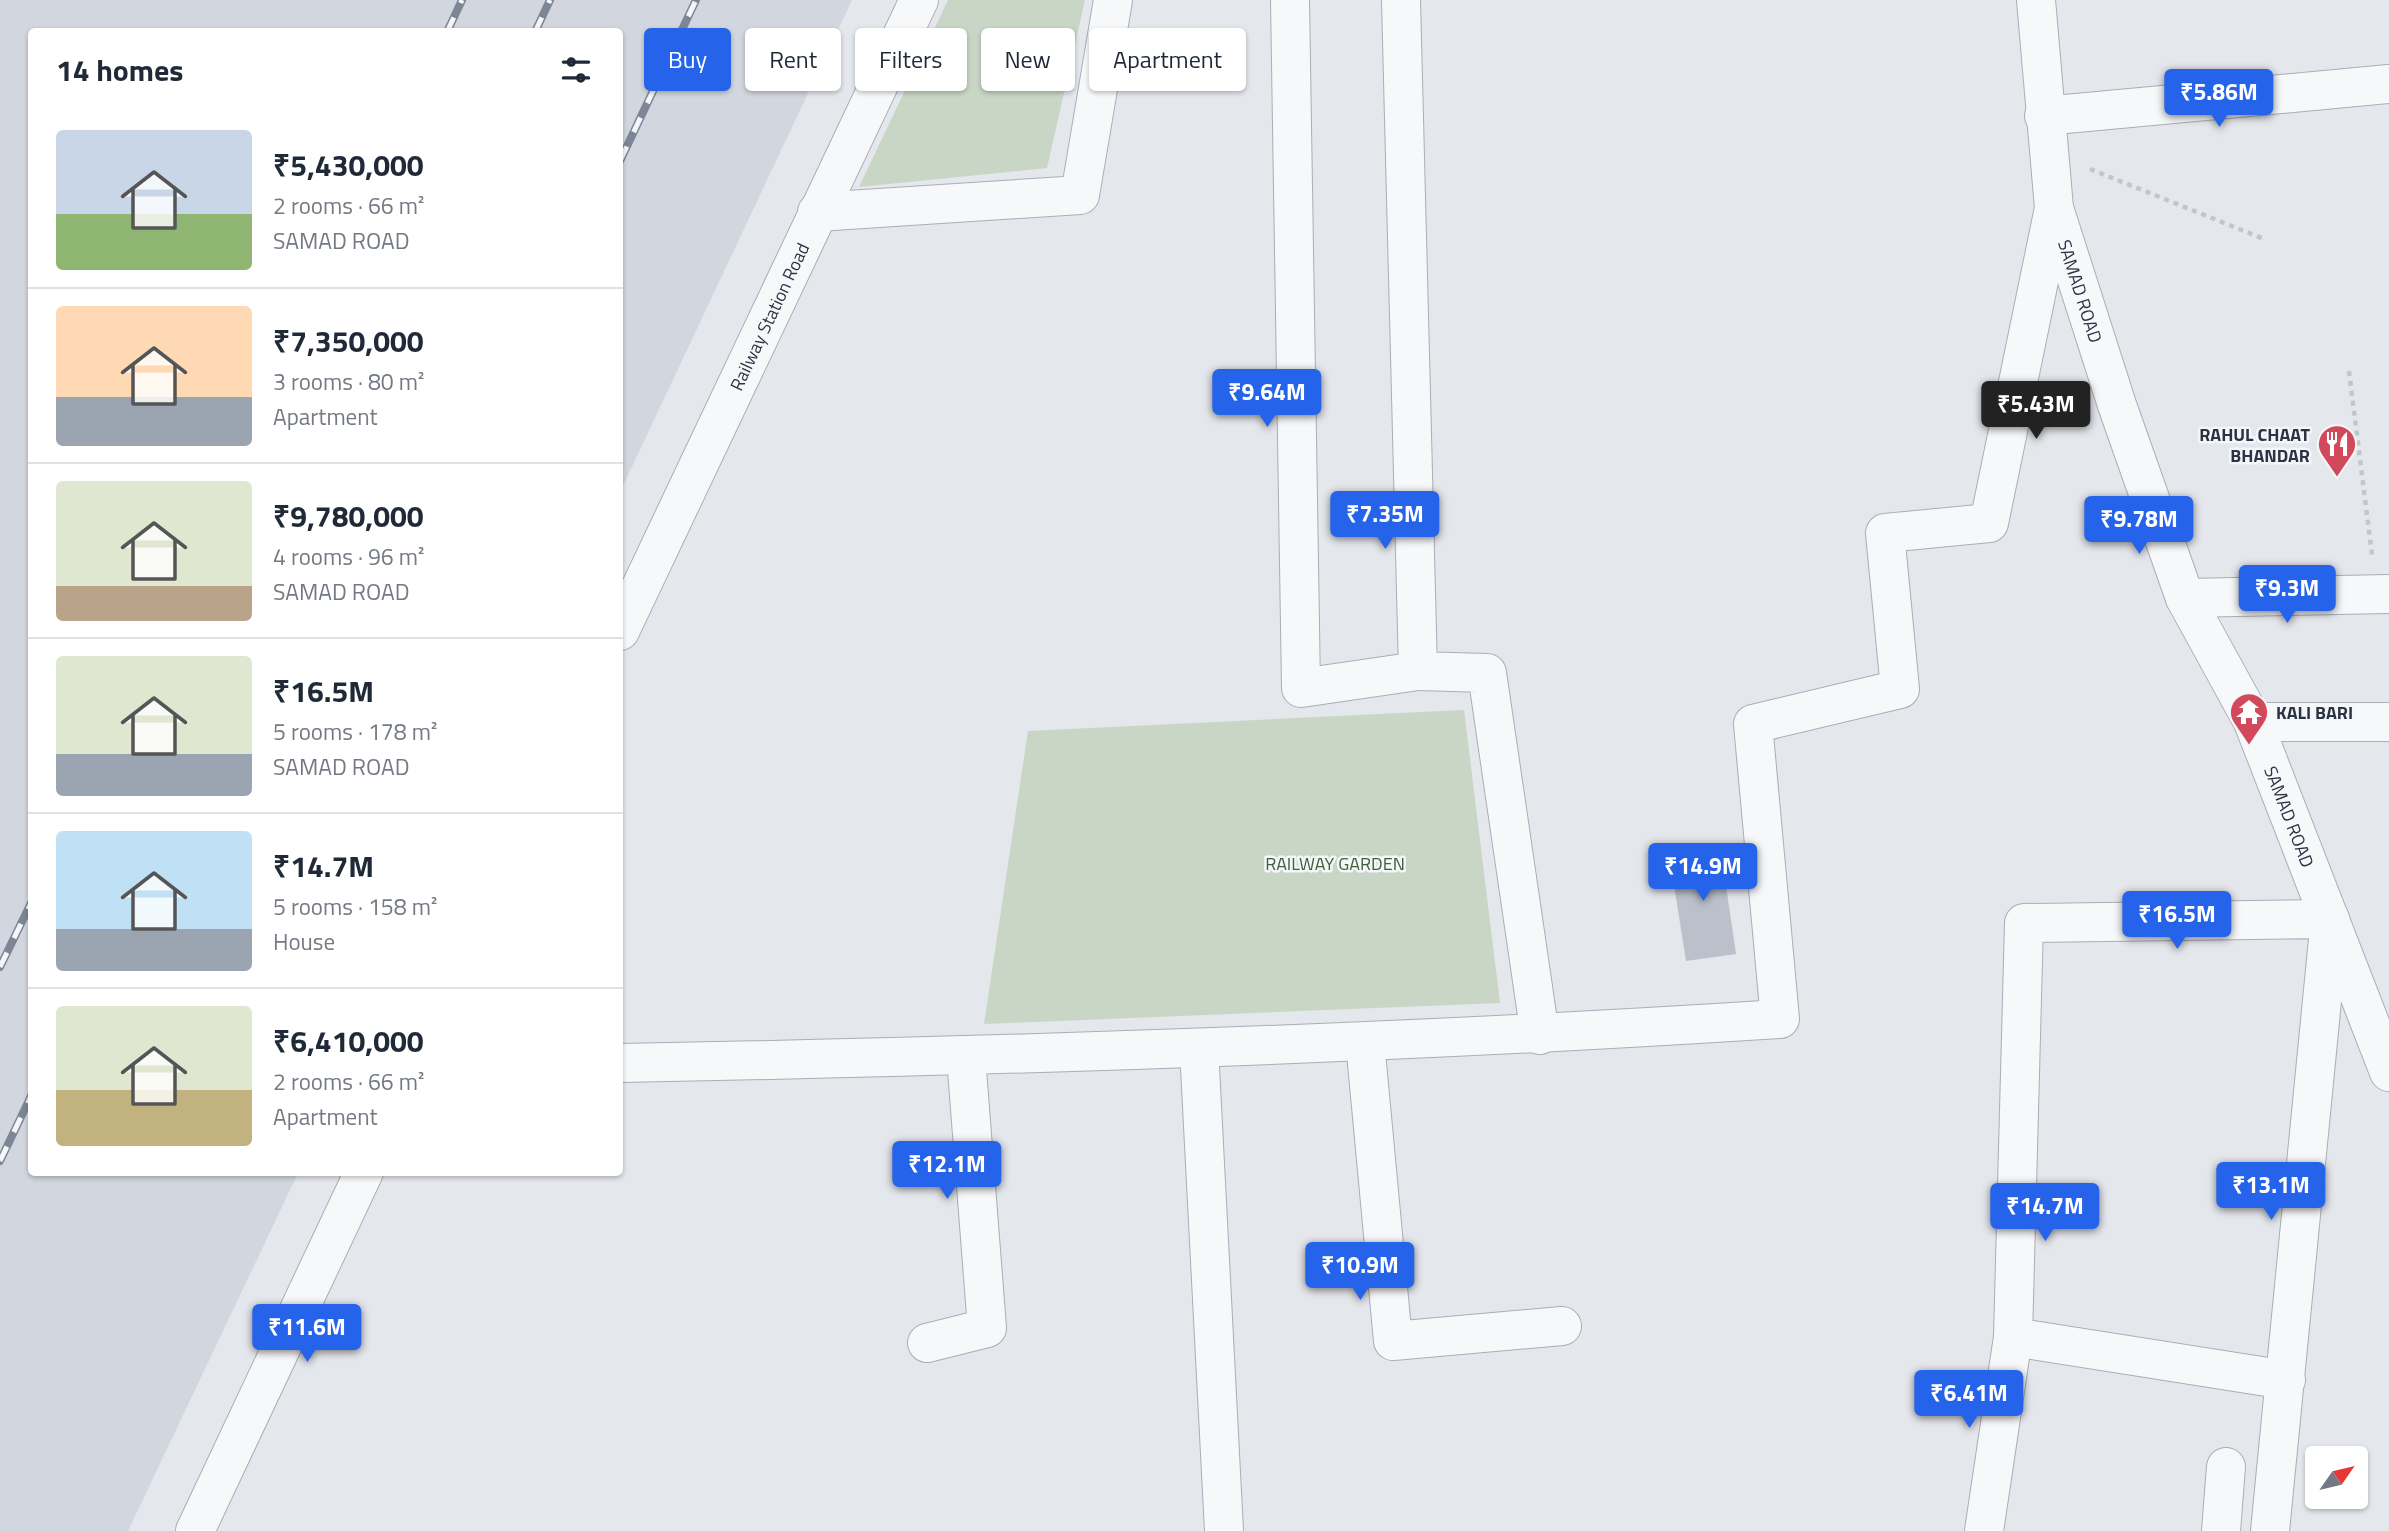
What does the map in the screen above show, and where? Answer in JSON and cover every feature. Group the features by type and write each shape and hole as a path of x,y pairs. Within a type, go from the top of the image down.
{"street":[{"name":"Railway Station Road","path":"623,625 919,0"},
{"path":"817,212 1080,195 1113,0"},
{"path":"1290,0 1301,688 1418,671 1487,673 1540,1035"},
{"path":"1401,0 1418,671"},
{"name":"SAMAD ROAD","path":"2036,0 2054,208 2117,405 2186,598 2253,722 2389,1072"},
{"path":"2046,134 2389,84"},
{"path":"623,1063 966,1057 1365,1042 1540,1035 1780,1019 1753,724 1900,689 1885,533 1989,523 2054,208"},
{"path":"2186,598 2383,594"},
{"path":"2253,722 2389,722"},
{"path":"1984,1531 2013,1337 2024,923 2330,919 2270,1531"},
{"path":"1365,1042 1393,1341 1562,1326"},
{"path":"1199,1048 1224,1531"},
{"path":"927,1343 987,1328 966,1057"},
{"path":"195,1531 363,1176"},
{"path":"2013,1337 2286,1380"},
{"path":"2221,1531 2226,1467"}],"path":[{"path":"2046,134 2264,239"},
{"path":"2349,371 2383,594"}],"shaded area":[{"path":"0,0 852,0 839,28 745,28 745,91 809,91 623,486 623,28 28,28 28,1176 297,1176 128,1531 0,1531"}],"green space":[{"path":"948,0 1085,0 1075,44 1075,28 981,28 981,91 1064,91 1047,168 859,187 905,91 967,91 967,28 935,28"},
{"name":"RAILWAY GARDEN","path":"1464,710 1500,1003 984,1024 1028,731"}],"building":[{"path":"1720,845 1736,954 1686,961 1669,853"}],"railway":[{"path":"449,28 462,0"},
{"path":"537,28 550,0"},
{"path":"623,155 696,0"},
{"path":"0,967 28,909"},
{"path":"0,1161 28,1102"}],"place":[{"name":"RAHUL CHAAT BHANDAR","path":"2337,478"},
{"name":"KALI BARI","path":"2249,746"}]}
